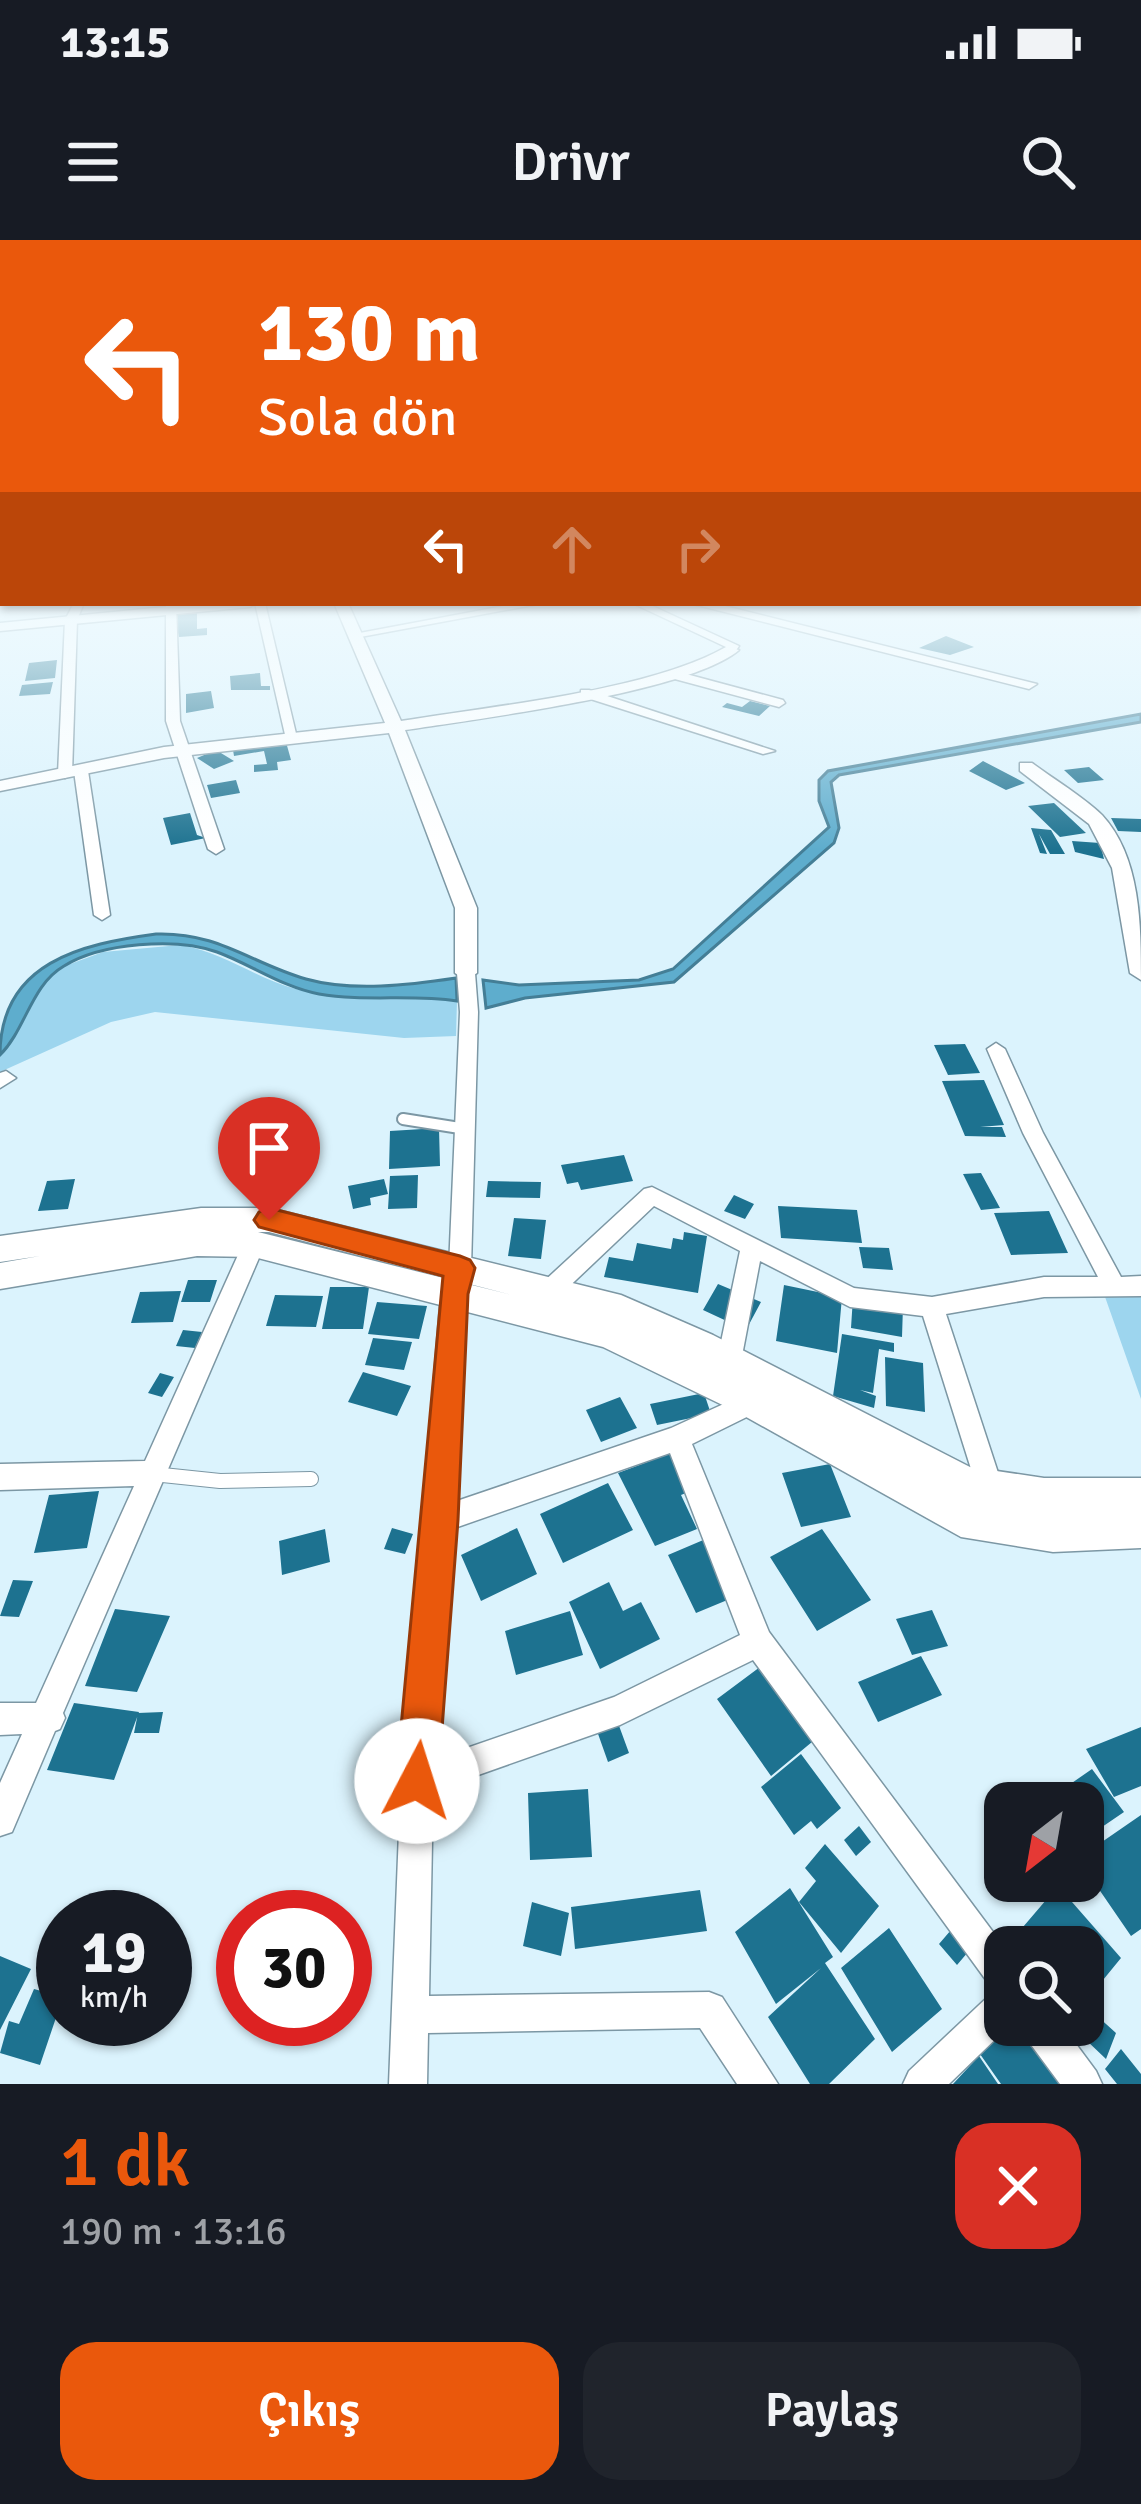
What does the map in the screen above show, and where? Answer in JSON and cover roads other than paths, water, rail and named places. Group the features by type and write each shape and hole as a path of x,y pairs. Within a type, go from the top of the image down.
{"main road":[{"path":"0,1250 201,1220 269,1220 610,1334 752,1402 962,1518 1053,1532 1141,1528"},
{"path":"0,1276 197,1243 254,1244 457,1281 549,1291 621,1309 965,1485 1044,1497 1141,1496"}],"street":[{"path":"72,678 73,772 102,915"},
{"path":"171,678 173,721 216,849"},
{"path":"278,678 293,739"},
{"path":"374,678 466,908 469,1006 457,1281 417,1781 408,2084"},
{"path":"0,786 183,750 395,727 660,678"},
{"path":"686,678 779,703"},
{"path":"1001,678 1029,685"},
{"path":"585,693 768,751"},
{"path":"1026,767 1097,821 1122,868 1141,973"},
{"path":"996,1049 1033,1133 1114,1286"},
{"path":"549,1291 652,1195 850,1298 932,1307 1044,1287 1141,1286"},
{"path":"0,1820 49,1718 150,1473 254,1244"},
{"path":"729,1361 752,1250"},
{"path":"932,1307 990,1489"},
{"path":"440,1520 676,1438 752,1402"},
{"path":"676,1438 758,1642 984,1949"},
{"path":"0,1478 150,1473"},
{"path":"417,1781 620,1710 758,1642"},
{"path":"0,1719 49,1718"},
{"path":"410,2015 709,2010 759,2084"},
{"path":"922,2084 984,2025"},
{"path":"1055,2046 1083,2084"}],"lane":[{"path":"403,1118 466,1130"},
{"path":"150,1473 220,1481 311,1479"}]}
